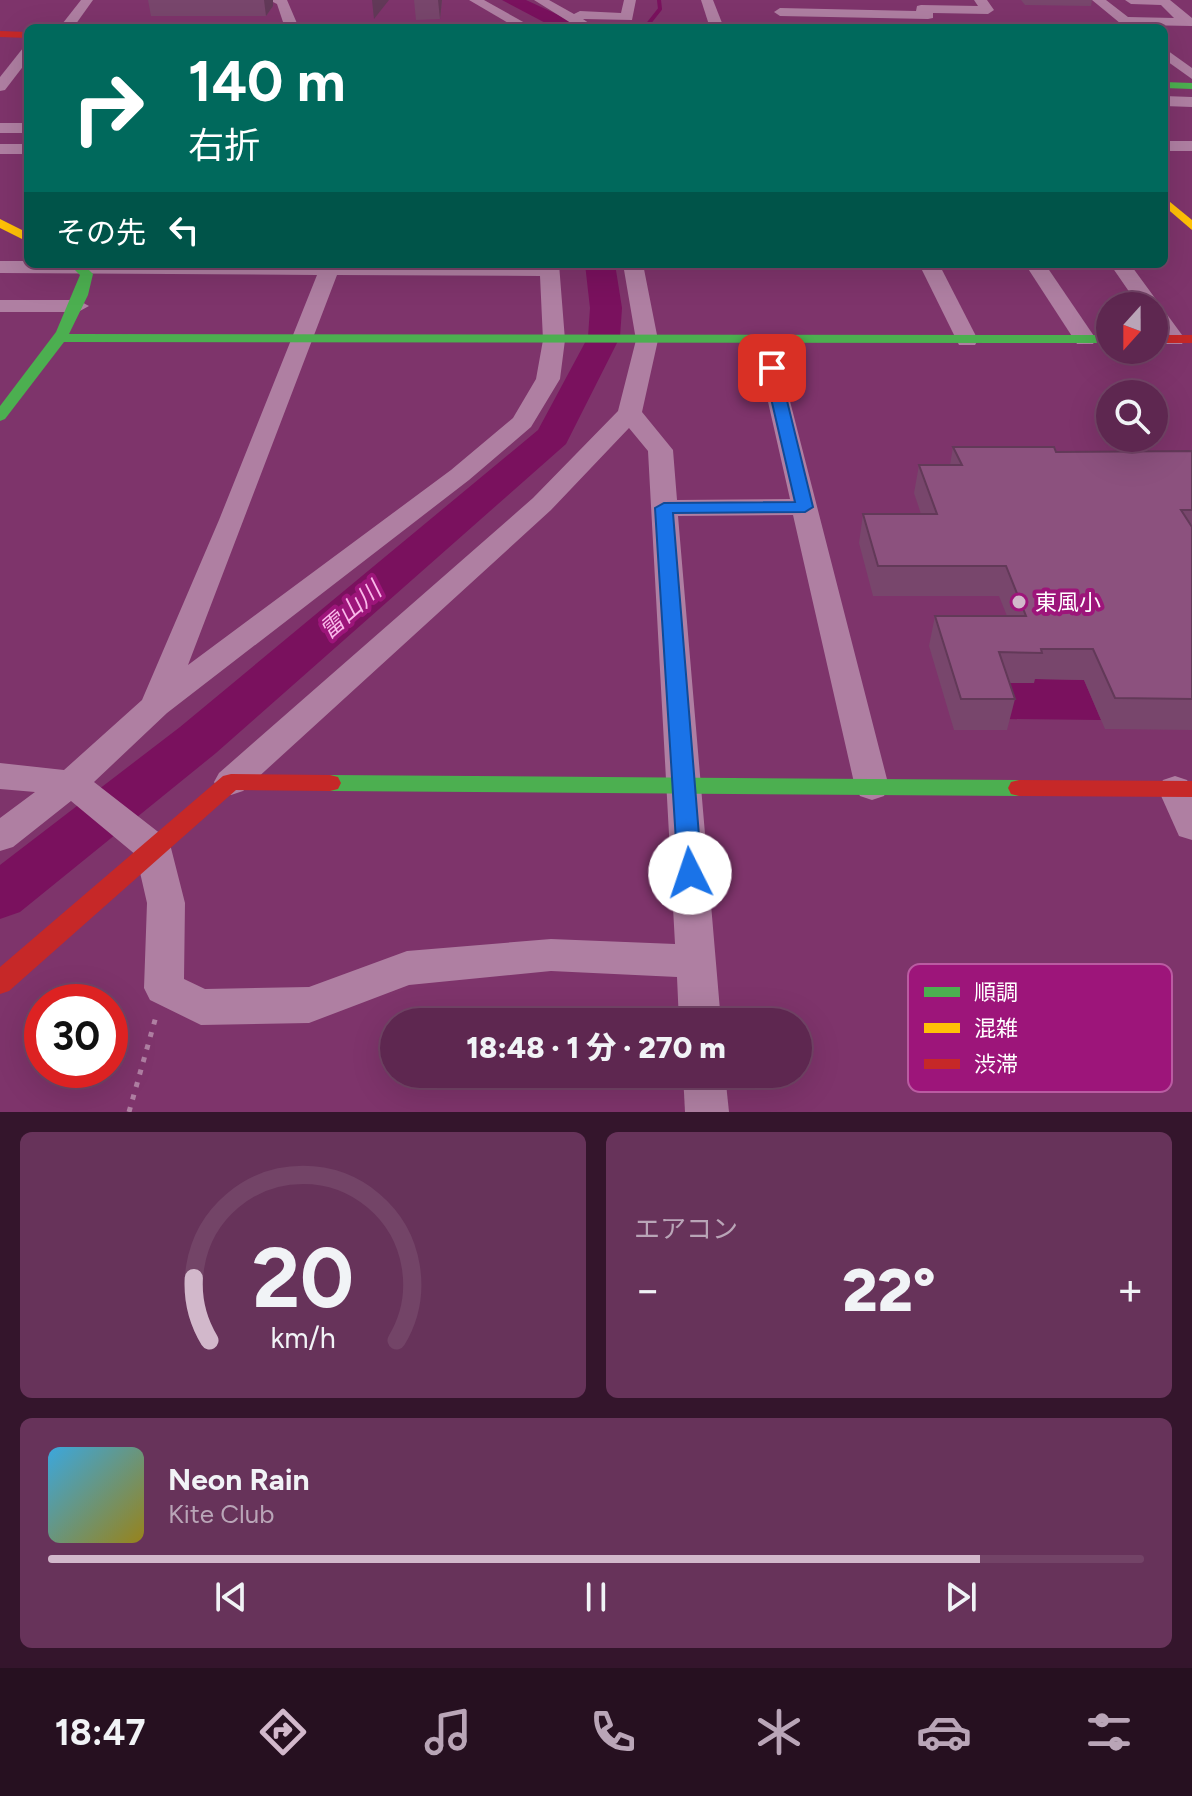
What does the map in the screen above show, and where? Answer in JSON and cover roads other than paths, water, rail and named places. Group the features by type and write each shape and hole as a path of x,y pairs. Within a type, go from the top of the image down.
{"main road":[{"path":"0,34 24,35"},
{"path":"1168,85 1192,86"},
{"path":"0,223 24,236"},
{"path":"0,416 60,338 78,306 85,293 87,274 80,268"},
{"path":"60,338 1096,339"},
{"path":"0,983 151,845 231,782 1183,789"}],"street":[{"path":"69,24 87,0"},
{"path":"275,0 282,2 290,24"},
{"path":"475,0 520,24"},
{"path":"540,0 582,21 627,17 630,0"},
{"path":"581,0 582,21"},
{"path":"707,0 716,24"},
{"path":"765,0 780,12 786,24"},
{"path":"780,12 920,8 988,10 980,0"},
{"path":"1098,0 1130,24 1189,22"},
{"path":"1131,0 1164,1 1189,22"},
{"path":"920,8 938,24"},
{"path":"1168,55 1192,75"},
{"path":"2,83 24,56"},
{"path":"2,83 24,79"},
{"path":"1168,101 1192,102"},
{"path":"0,128 24,128"},
{"path":"1168,146 1192,146"},
{"path":"0,149 24,149"},
{"path":"0,267 24,267"},
{"path":"156,705 329,268"},
{"path":"0,837 76,786 156,705 460,475 522,422 548,379 554,340 549,268"},
{"path":"231,782 542,504 630,413 647,340 634,268"},
{"path":"931,268 967,340"},
{"path":"1038,268 1085,339"},
{"path":"1123,268 1140,292"},
{"path":"0,306 78,306"},
{"path":"765,340 872,787"},
{"path":"630,413 660,450 699,1008"},
{"path":"664,508 805,507"},
{"path":"0,776 76,786 151,845 166,903 164,988 201,1007 309,1005 407,968 551,955 696,961"},
{"path":"1183,789 1192,826"},
{"path":"705,1088 707,1112"}],"waterway":[{"name":"雷山川","path":"511,0 562,24"},
{"path":"648,24 660,9 659,0"},
{"name":"雷山川","path":"0,896 198,740 553,436 604,337 606,308 601,268"}],"place":[{"name":"東風小","path":"1019,602"}]}
